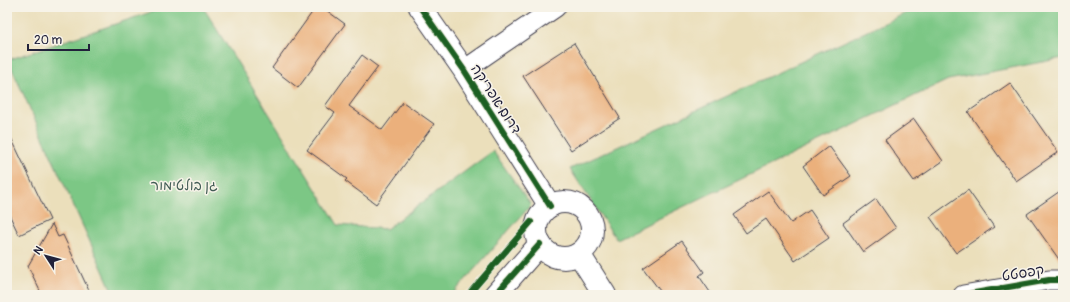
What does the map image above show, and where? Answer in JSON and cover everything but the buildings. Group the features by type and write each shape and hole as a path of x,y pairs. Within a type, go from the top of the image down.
{"street":[{"name":"דרום אפריקה","path":"420,7 464,70 550,206"},
{"path":"464,70 556,7"},
{"path":"558,202 575,204 583,208 588,215 592,223 590,241 586,248 579,254 565,258 557,257 550,255 540,244 536,227 541,215 550,206 558,202"},
{"path":"495,295 540,244"},
{"path":"579,254 605,295"},
{"name":"קפסטט","path":"963,295 1050,280 1063,280"}],"green space":[{"name":"גן בולטימור","path":"166,7 203,7 338,225 386,229 493,151 531,205 452,295 114,295 8,60"},
{"path":"919,7 1063,7 1063,58 948,80 616,239 570,169"}],"cycle path":[{"path":"420,7 464,70 550,206"},
{"path":"468,295 531,222"},
{"path":"495,295 540,244"},
{"path":"963,295 1049,280 1063,280"}]}
